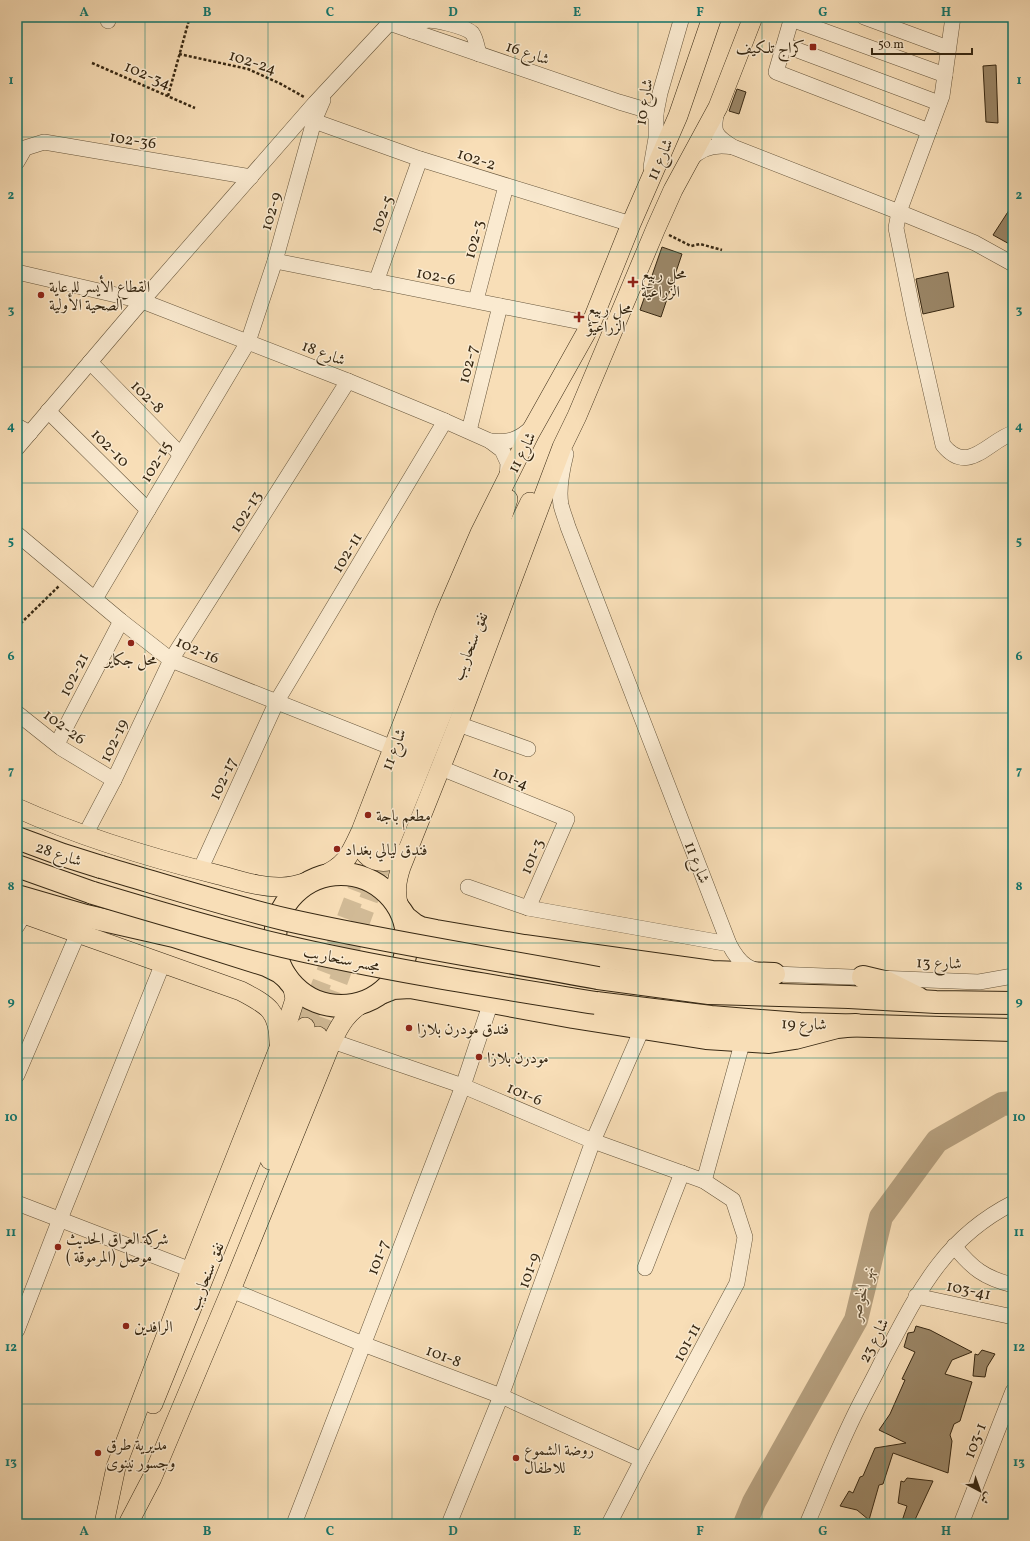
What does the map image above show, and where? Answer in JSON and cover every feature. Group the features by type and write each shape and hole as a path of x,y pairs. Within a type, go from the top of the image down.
{"highway":[{"name":"شارع 28","path":"17,838 101,867"},
{"name":"شارع 28","path":"17,866 93,893"},
{"name":"مجسر سنحاريب","path":"101,867 202,897 330,929 598,978"},
{"path":"288,981 278,964 275,952 275,929 279,917 291,897 299,889 317,879 332,875 344,874 356,875 377,885 386,892 405,917 421,928 524,946 712,972 774,974"},
{"name":"مجسر سنحاريب","path":"93,893 190,922 327,956 596,1003"},
{"path":"382,992 395,979 405,957 407,934 400,909"},
{"path":"19,911 86,916 182,939 273,968 304,996 320,1004 329,1006 347,1007 363,1003 382,992 393,988 410,987 642,1029 706,1038 769,1042 782,1041 837,1027 856,1025"},
{"path":"863,977 888,983 916,997 936,1002"},
{"name":"شارع 19","path":"598,978 709,993 849,997 936,1002 1013,1003"},
{"name":"شارع 19","path":"596,1003 711,1017 800,1024 1013,1030"}],"main road":[{"name":"شارع 11","path":"17,808 85,835 200,870 262,885 281,887 298,885 317,879 338,868 344,862 350,855 361,831 445,614 480,533 533,428 590,324 631,224 678,116 712,17"},
{"name":"شارع 11","path":"400,909 395,891 396,881 458,724 562,447 577,416 656,228 718,107 752,17"},
{"name":"نفق سنحاريب","path":"533,428 500,524 381,847 515,533 536,491 562,447"},
{"path":"361,831 360,843 362,850 367,855 381,862 394,860 405,852 409,845"},
{"path":"19,911 241,991 260,1000 271,1010 276,1018 280,1046"},
{"path":"280,1046 295,999 293,989 288,981"},
{"path":"323,1063 318,1035 343,1020 356,1007 363,1003"},
{"path":"104,1524 116,1467 191,1270 280,1046 286,1032 292,1026 303,1021 311,1022 318,1025 328,1036 329,1042 323,1063 231,1290 152,1478 127,1524"},
{"name":"نفق سنحاريب","path":"104,1524 318,1035"},
{"name":"نفق سنحاريب","path":"127,1524 318,1035"}],"street":[{"name":"شارع 10","path":"644,195 652,163 656,138 656,113 660,94 682,17"},
{"path":"864,17 948,48"},
{"path":"929,131 776,72 792,18 945,75"},
{"path":"950,18 942,96 899,212 896,228 914,317 943,445 950,454 964,458 980,453 1005,435 1013,433"},
{"name":"شارع 16","path":"392,20 412,31 656,113"},
{"path":"17,448 23,429 48,411 315,103 392,20"},
{"path":"784,45 939,103"},
{"name":"102-9","path":"248,342 275,261 314,121 327,90"},
{"path":"718,107 714,125 718,136 733,147"},
{"name":"102-2","path":"314,121 420,159 631,224"},
{"name":"102-36","path":"17,162 25,148 44,142 251,177"},
{"path":"688,163 695,155 707,148 720,145 733,147 975,243 1013,264"},
{"name":"102-5","path":"376,282 420,159"},
{"name":"102-3","path":"476,300 506,186"},
{"name":"102-6","path":"275,261 590,324"},
{"name":"شارع 18","path":"17,272 142,301 348,381 490,441"},
{"name":"102-7","path":"468,431 500,306"},
{"name":"102-15","path":"95,600 180,454 248,342"},
{"name":"102-8","path":"90,362 180,454"},
{"name":"102-13","path":"171,660 348,381"},
{"name":"102-10","path":"48,411 148,510"},
{"name":"شارع 11","path":"577,416 563,468 561,504 577,551 735,955 744,965 756,971 774,974 863,977"},
{"name":"102-11","path":"277,701 445,421"},
{"path":"490,441 507,442 524,435 533,428"},
{"path":"490,441 497,445 505,455 508,463 505,484"},
{"name":"102-16","path":"17,534 95,600 171,660 393,748"},
{"name":"102-21","path":"57,744 121,621"},
{"name":"102-19","path":"85,835 114,780 171,660"},
{"name":"102-17","path":"200,870 277,701"},
{"name":"102-26","path":"17,713 57,744 114,780"},
{"path":"458,724 528,749"},
{"name":"101-4","path":"441,768 567,819"},
{"name":"101-3","path":"528,908 567,819"},
{"path":"468,887 528,908 730,944"},
{"path":"17,1076 78,932"},
{"path":"17,1330 163,963"},
{"name":"شارع 13","path":"863,977 978,982 1013,976"},
{"name":"101-7","path":"294,1524 463,1086 491,1002"},
{"name":"101-9","path":"449,1524 501,1396 593,1141 642,1029"},
{"name":"101-6","path":"318,1035 463,1086 593,1141 704,1181"},
{"path":"704,1181 743,1040"},
{"path":"645,1268 682,1173"},
{"name":"101-11","path":"610,1524 642,1460 737,1284 745,1237 733,1200 704,1181"},
{"path":"17,1203 191,1270"},
{"name":"شارع 23","path":"807,1524 853,1419 916,1296 934,1270 954,1246 978,1224 1013,1203"},
{"path":"954,1246 971,1266 979,1272 990,1278 1013,1285"},
{"name":"101-8","path":"231,1290 363,1344 501,1396 642,1460"},
{"name":"103-41","path":"916,1296 1013,1317"},
{"name":"103-1","path":"961,1524 1013,1391"}],"path":[{"path":"168,96 189,20"},
{"name":"102-24","path":"179,54 248,69 281,84 315,103"},
{"name":"102-34","path":"92,63 195,108"},
{"path":"656,228 691,246 700,244 722,250"},
{"path":"17,627 68,577"}],"building":[{"path":"996,65 998,123 986,122 983,66"},
{"path":"737,89 746,92 739,114 729,111"},
{"path":"1013,204 1013,246 993,235"},
{"path":"662,247 682,254 661,317 640,310"},
{"path":"948,272 954,307 923,314 916,279"},
{"path":"916,1326 930,1330 972,1352 952,1360 945,1374 972,1382 960,1421 954,1424 950,1435 952,1441 948,1473 893,1453 883,1484 879,1485 869,1520 857,1510 840,1506 849,1491 853,1493 860,1477 863,1476 875,1448 906,1443 879,1430 890,1414 905,1380 902,1379 915,1352 904,1347 908,1333 914,1332"},
{"path":"982,1350 995,1354 987,1367 985,1377 973,1376 975,1354 978,1355"},
{"path":"907,1478 933,1481 913,1524 901,1524 907,1506 898,1503 901,1481 904,1482"}],"waterway":[{"name":"نهر الخوصر","path":"745,1524 754,1502 856,1320 881,1217 937,1141 1002,1104 1013,1103"}],"tunnel":[{"path":"305,1027 374,845"},
{"path":"318,1036 387,850"}],"place":[{"name":"كراج تلكيف","path":"813,47"},
{"name":"محل ربيع الزراعية","path":"633,282"},
{"name":"القطاع الأيسر للرعاية الصحية الأولية","path":"41,295"},
{"name":"محل ربيع الزراعيؤ","path":"579,317"},
{"name":"محل جكاير","path":"131,643"},
{"name":"مطعم باجة","path":"368,815"},
{"name":"فندق ليالي بغداد","path":"337,849"},
{"name":"فندق مودرن بلازا","path":"409,1028"},
{"name":"مودرن بلازا","path":"479,1057"},
{"name":"شركة العراق الحديث ( المرموقة) موصل","path":"58,1247"},
{"name":"الرافدين","path":"126,1326"},
{"name":"مديرية طرق وجسور نينوى","path":"98,1453"},
{"name":"روضة الشموع للاطفال","path":"516,1458"}]}
